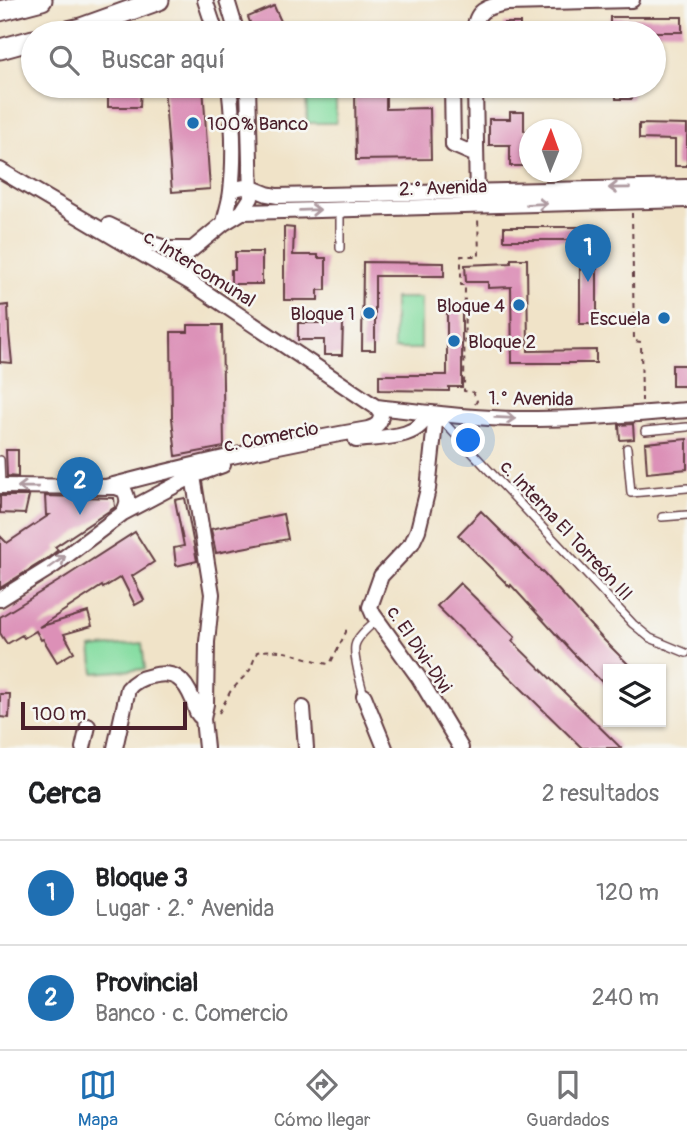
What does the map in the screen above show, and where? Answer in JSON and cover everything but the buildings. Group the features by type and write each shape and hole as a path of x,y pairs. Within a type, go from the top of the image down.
{"main road":[{"path":"0,11 42,0"},
{"path":"100,21 159,0"},
{"path":"0,49 21,43"}],"street":[{"path":"205,0 212,21"},
{"path":"227,0 233,21"},
{"path":"476,21 487,7 507,3 632,0"},
{"path":"223,223 231,193 230,98"},
{"path":"242,212 251,198 252,188 248,98"},
{"path":"452,98 453,145 476,155"},
{"path":"475,98 477,200"},
{"name":"c. Intercomunal","path":"0,168 20,174 89,215 142,241 169,249 190,249"},
{"name":"c. Intercomunal","path":"0,168 194,284 376,407"},
{"path":"231,193 237,187 277,195 477,200 687,187"},
{"name":"2.° Avenida","path":"190,249 242,212 477,200 687,200"},
{"path":"190,249 184,256 182,268 185,276 194,284"},
{"path":"368,438 380,422 381,414 376,407"},
{"name":"1.° Avenida","path":"376,407 432,414 534,419 591,418 687,410"},
{"name":"c. Comercio","path":"0,599 52,566 123,513 193,476 227,463 289,449 403,434 418,428 432,414"},
{"name":"c. El Divi-Divi","path":"432,414 428,489 418,530 412,543 381,576 370,607 419,678 461,748"},
{"path":"106,487 195,463 377,426"},
{"path":"193,476 212,594 203,721 206,748"},
{"path":"0,486 116,487 124,490 128,500 123,513"},
{"path":"115,748 128,689 133,682 143,677 160,674 180,678 194,702 195,712 203,721"},
{"path":"364,696 385,748"},
{"path":"303,708 306,748"},
{"path":"83,748 88,726"}],"lane":[{"path":"340,209 340,248"},
{"name":"c. Interna El Torreón III","path":"432,414 633,624 650,638 686,653"},
{"path":"645,431 687,428"},
{"path":"627,448 631,493 687,488"},
{"path":"0,460 0,486"},
{"path":"662,517 687,515"},
{"path":"364,696 355,646 377,620"}],"path":[{"path":"463,416 471,411 477,401 473,391 464,391 465,285 461,285 461,257 479,256 477,200"},
{"path":"632,201 635,341 640,342 642,414"},
{"path":"203,721 211,720 217,715 230,692 250,670 260,651 284,652 328,664 346,632 346,626"}],"green space":[{"path":"306,98 336,98 336,123 307,123"},
{"path":"394,298 421,298 421,349 394,349"},
{"path":"142,643 145,669 94,673 91,648"}],"place":[{"name":"100% Banco","path":"193,123"},
{"name":"Bloque 3","path":"588,282"},
{"name":"Bloque 4","path":"519,305"},
{"name":"Bloque 1","path":"369,313"},
{"name":"Escuela","path":"664,318"},
{"name":"Bloque 2","path":"454,341"},
{"name":"Provincial","path":"80,515"}]}
